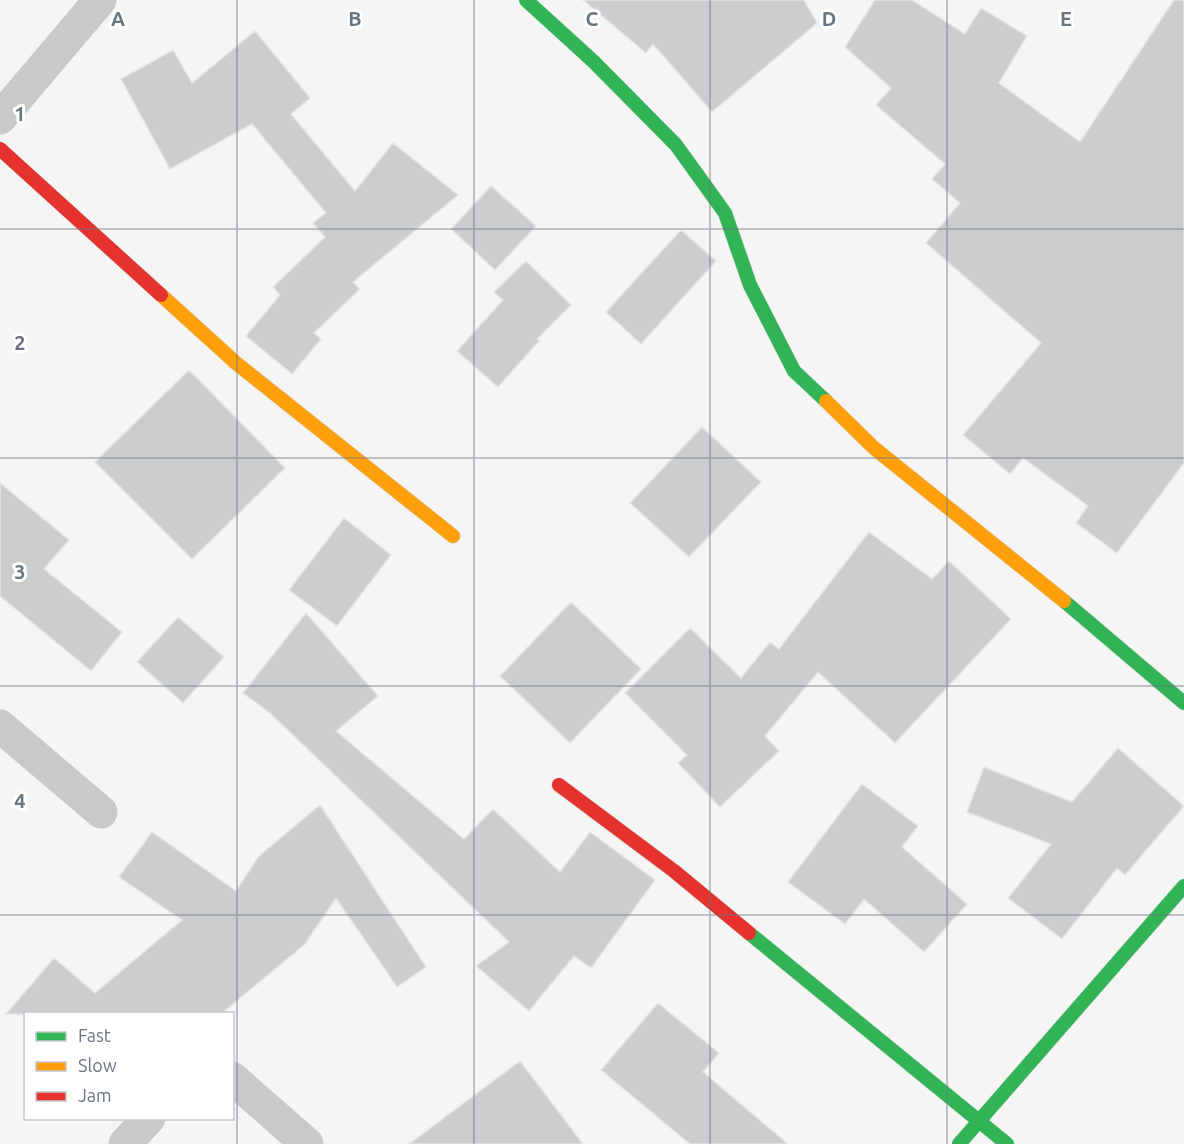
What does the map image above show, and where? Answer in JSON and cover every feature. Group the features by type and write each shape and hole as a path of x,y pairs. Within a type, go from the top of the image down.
{"street":[{"path":"0,118 100,0"},
{"path":"525,0 594,62 683,155 725,213 750,285 794,371 874,448 1078,613 1184,703"},
{"path":"0,149 236,363 453,536"},
{"path":"0,726 101,812"},
{"path":"559,785 674,871 1007,1144"},
{"path":"959,1144 981,1122 1184,886"},
{"path":"234,1080 307,1144"},
{"path":"125,1144 148,1120"}],"building":[{"path":"583,0 804,0 817,23 712,112 653,44 646,53"},
{"path":"875,0 912,0 965,34 981,8 1027,36 999,83 1080,142 1174,0 1184,0 1184,463 1117,553 1076,523 1088,506 1023,458 1010,474 963,435 1041,343 926,243 960,203 932,179 945,164 876,105 891,88 845,47"},
{"path":"255,31 310,98 291,114 355,191 393,143 458,195 353,282 360,289 314,333 321,339 292,374 246,336 280,295 273,287 325,237 313,223 326,213 252,124 170,169 121,79 173,50 192,83"},
{"path":"491,186 536,226 495,270 451,229"},
{"path":"681,230 716,261 641,344 606,312"},
{"path":"526,261 571,305 537,339 539,341 498,387 457,351 503,300 494,292"},
{"path":"189,370 285,468 192,559 95,462"},
{"path":"702,427 761,482 689,557 630,503"},
{"path":"0,483 69,540 44,569 122,632 91,671 0,596"},
{"path":"344,518 391,555 337,626 289,590"},
{"path":"869,532 932,579 949,561 1011,619 895,743 818,672 765,736 779,751 720,807 678,763 687,755 625,693 690,628 741,678 770,642 779,649"},
{"path":"571,602 641,669 570,743 500,676"},
{"path":"306,613 378,696 336,731 464,839 493,809 560,872 590,832 655,880 591,968 574,956 529,1011 476,966 509,942 270,713 243,693"},
{"path":"178,617 224,657 183,703 137,662"},
{"path":"1118,748 1184,806 1125,875 1117,868 1062,939 1008,898 1051,844 967,812 984,767 1072,802"},
{"path":"862,784 918,826 902,847 967,904 924,952 864,899 845,924 788,882"},
{"path":"320,805 426,967 397,987 336,898 305,944 223,1012 24,1012 24,1014 6,1014 54,958 95,993 182,920 119,877 152,832 236,891 259,856"},
{"path":"658,1003 719,1053 703,1072 788,1144 690,1144 601,1070"},
{"path":"520,1061 583,1144 409,1144"}],"traffic: fast":[{"path":"526,0 594,62 676,145 725,213 750,285 794,371 826,401"},
{"path":"1064,601 1184,703"},
{"path":"959,1144 1184,886"},
{"path":"749,933 1007,1144"}],"traffic: slow":[{"path":"161,295 236,363 453,536"},
{"path":"826,401 874,448 1064,601"}],"traffic: jam":[{"path":"0,149 161,295"},
{"path":"559,785 674,871 749,933"}]}
